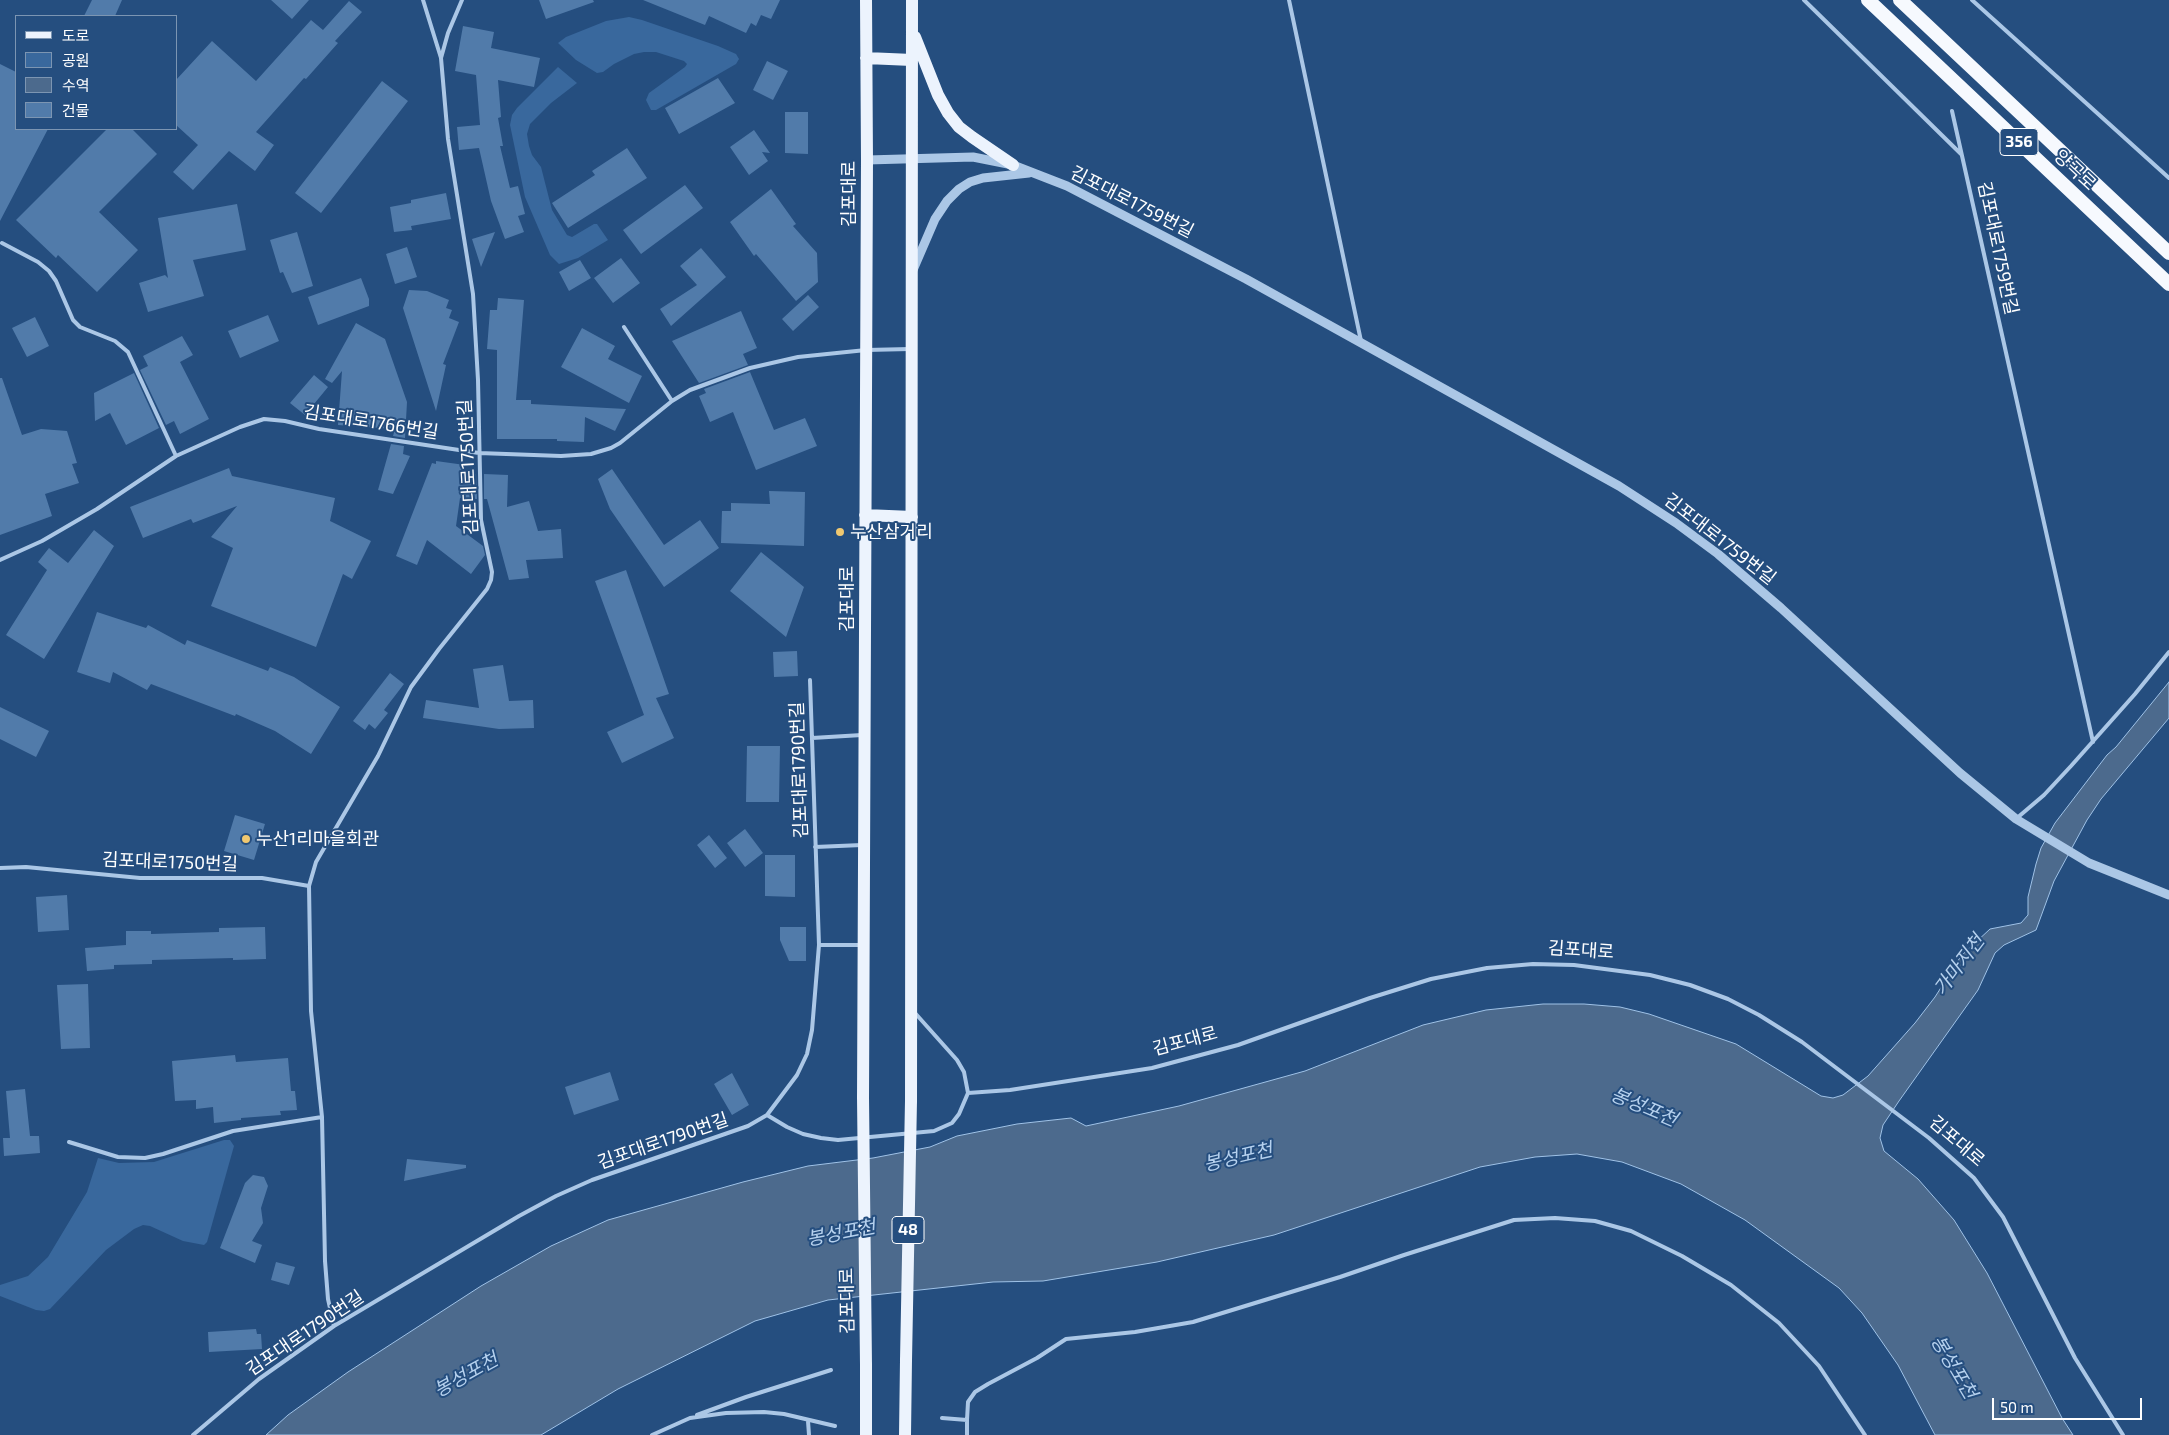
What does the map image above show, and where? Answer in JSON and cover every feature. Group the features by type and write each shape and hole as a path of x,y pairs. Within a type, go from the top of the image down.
{"highway":[{"name":"양곡로","path":"1868,0 2169,284"},
{"name":"양곡로","path":"1900,0 2169,253"}],"main road":[{"name":"김포대로","path":"866,0 863,1097 866,1435"},
{"name":"48","path":"906,1435 911,1101 912,0"},
{"path":"912,28 938,95 948,113 959,127 1013,165"},
{"path":"866,58 912,60"},
{"path":"865,515 912,516"}],"street":[{"name":"김포대로1759번길","path":"867,160 973,156 1013,165 1076,190 1246,279 1619,486 1676,523 1718,554 1781,608 1960,773 2016,819 2089,863 2169,895"},
{"path":"912,272 936,219 947,201 959,189 970,182 984,178 1033,173"}],"lane":[{"path":"423,0 441,58"},
{"name":"김포대로1750번길","path":"334,1326 328,1299 325,1261 322,1117 311,1011 309,886 316,862 378,756 411,687 487,588 492,572 481,520 478,380 473,294 448,139 441,58 448,33 462,0"},
{"path":"1289,0 1362,343"},
{"path":"1804,0 1961,154"},
{"path":"1972,0 2169,178"},
{"name":"김포대로1759번길","path":"1952,111 2093,742"},
{"path":"2,243 38,262 49,271 56,281 74,320 80,327 115,341 128,352 176,456"},
{"path":"624,327 672,402"},
{"name":"김포대로1766번길","path":"0,560 42,541 97,509 176,456 240,427 264,419 479,453 561,456 600,452 620,443 672,402 707,383 750,368 798,357 866,350 912,349"},
{"path":"2016,819 2044,795 2093,742 2169,652"},
{"name":"김포대로1790번길","path":"193,1435 259,1379 334,1326 484,1236 556,1196 632,1165 748,1126 767,1115 797,1075 806,1054 812,1030 819,945 810,680"},
{"path":"812,738 864,735"},
{"path":"815,846 864,845"},
{"name":"김포대로1750번길","path":"0,868 26,867 140,878 262,878 309,886"},
{"path":"819,945 864,945"},
{"name":"김포대로","path":"968,1092 1010,1090 1152,1068 1238,1046 1370,998 1431,980 1487,968 1533,964 1611,969 1650,975 1690,985 1728,999 1758,1015 1832,1063 1929,1138 1974,1178 2003,1217 2075,1358 2123,1435"},
{"path":"767,1115 803,1134 838,1140 934,1131 952,1123 959,1114 968,1092 964,1072 958,1060 911,1009"},
{"path":"69,1142 118,1157 145,1158 233,1131 322,1117"},
{"path":"967,1435 968,1402 975,1392 1038,1358 1066,1339 1136,1332 1193,1322 1340,1277 1514,1220 1555,1218 1595,1221 1631,1231 1682,1256 1731,1285 1779,1323 1812,1358 1846,1404 1865,1435"},
{"path":"652,1435 746,1396 831,1370"},
{"path":"690,1418 764,1412 784,1414 835,1426"},
{"path":"942,1418 967,1420"},
{"path":"808,1420 809,1435"}],"green space":[{"path":"629,17 718,46 736,54 739,59 736,64 656,110 651,110 646,100 649,93 685,67 687,64 684,61 656,52 644,52 634,54 603,72 597,73 576,60 558,43 566,37 606,21"},
{"path":"558,67 577,83 551,103 530,124 527,134 529,146 532,155 541,167 552,210 567,235 572,237 597,224 608,240 578,258 559,264 550,255 525,197 510,125 512,115 517,108"},
{"path":"224,1140 230,1140 234,1146 207,1242 204,1245 183,1241 150,1226 143,1225 134,1229 106,1250 50,1309 44,1311 36,1310 0,1296 0,1285 28,1276 48,1257 87,1192 98,1158 119,1163 154,1162"}],"water":[{"path":"2169,682 2169,718 2101,799 2087,820 2054,881 2036,930 2004,945 1995,953 1978,990 1883,1125 1880,1138 1884,1151 1918,1179 1954,1220 1987,1273 2062,1418 2073,1435 1935,1435 1898,1365 1862,1313 1839,1288 1745,1220 1681,1184 1622,1162 1577,1154 1535,1157 1480,1167 1274,1235 1157,1262 1043,1281 993,1282 828,1300 755,1321 618,1389 541,1435 266,1435 288,1415 348,1372 481,1286 551,1246 608,1220 808,1166 873,1158 930,1147 957,1136 1017,1124 1071,1118 1086,1126 1179,1106 1305,1071 1423,1025 1486,1010 1543,1004 1584,1004 1620,1007 1649,1014 1736,1044 1821,1096 1833,1098 1843,1095 1868,1076 1915,1023 1935,997 1961,956 1990,929 2021,923 2028,915 2028,897 2036,864 2041,848 2055,823 2107,755 2116,747"}],"building":[{"path":"92,0 122,0 115,15 84,15"},
{"path":"271,0 309,0 292,19"},
{"path":"539,0 593,0 594,2 546,19"},
{"path":"643,0 780,0 771,19 761,15 756,26 751,23 746,33 709,16 705,25"},
{"path":"349,1 362,12 335,41 338,43 256,132 274,145 255,171 229,151 193,190 173,172 198,145 178,127 178,78 212,41 256,81 311,20 323,30"},
{"path":"463,26 494,32 491,48 540,58 534,87 498,80 501,117 498,118 503,146 500,146 510,188 518,186 525,214 518,216 524,232 505,239 491,201 479,148 459,150 457,127 480,125 476,75 455,71"},
{"path":"767,61 788,71 773,100 753,90"},
{"path":"0,64 15,72 15,130 47,130 0,221"},
{"path":"718,78 735,103 679,134 665,108"},
{"path":"382,81 408,101 321,213 295,193"},
{"path":"785,112 808,112 808,154 785,153"},
{"path":"106,130 133,130 157,154 99,212 138,250 97,292 58,255 56,258 16,220"},
{"path":"754,130 770,153 762,152 768,161 749,175 730,147"},
{"path":"627,148 647,178 568,228 552,203 595,175 592,171"},
{"path":"685,185 703,208 641,254 623,230"},
{"path":"771,189 796,224 793,226 817,253 818,282 796,301 756,254 754,256 730,222"},
{"path":"446,193 451,219 411,226 412,230 394,232 390,207 411,203 411,200"},
{"path":"237,204 246,250 193,260 204,296 148,312 139,283 165,275 168,278 158,218"},
{"path":"297,232 313,286 292,293 283,272 280,273 270,240"},
{"path":"495,232 481,267 472,239"},
{"path":"407,247 417,277 395,284 386,254"},
{"path":"701,248 726,277 671,326 660,309 697,285 680,266"},
{"path":"621,258 640,283 613,303 594,278"},
{"path":"580,260 591,278 569,291 559,272"},
{"path":"361,278 369,299 369,306 318,325 308,297"},
{"path":"409,290 427,291 449,300 446,308 452,310 449,318 459,322 443,364 446,365 436,411 403,308"},
{"path":"808,295 819,307 793,331 782,319"},
{"path":"498,298 524,300 516,400 531,400 531,404 626,409 615,431 585,417 584,442 557,441 557,439 497,439 497,350 487,349 490,310 497,310"},
{"path":"741,311 757,348 743,354 748,365 699,383 672,341"},
{"path":"268,315 279,341 240,358 228,331"},
{"path":"35,317 49,346 27,357 12,328"},
{"path":"356,323 385,339 407,402 405,438 393,436 395,429 338,425 342,371 332,383 325,379"},
{"path":"582,328 615,346 608,359 642,376 629,403 561,367"},
{"path":"182,336 193,355 180,362 209,419 180,434 174,421 166,425 140,370 148,366 143,356"},
{"path":"750,372 774,430 805,418 817,446 756,470 733,412 710,422 699,396 706,393 704,389"},
{"path":"134,373 159,428 126,445 110,413 95,421 94,393"},
{"path":"314,375 328,387 305,415 290,403"},
{"path":"0,378 2,378 22,435 41,429 67,431 77,463 72,464 79,483 45,494 52,516 0,535"},
{"path":"391,444 404,446 403,454 410,456 393,494 378,490"},
{"path":"436,461 465,465 464,474 476,474 477,499 460,498 456,526 483,546 485,555 471,574 427,540 417,565 396,556 432,463 436,464"},
{"path":"229,468 232,476 335,498 330,521 371,541 352,579 343,574 316,647 211,606 233,548 211,537 237,506 193,523 191,519 143,538 130,507"},
{"path":"612,469 664,545 700,520 719,548 664,587 610,509 598,479"},
{"path":"484,474 508,475 507,507 529,501 538,531 561,529 563,558 526,560 529,578 509,580 487,499 484,499"},
{"path":"769,491 805,492 804,546 721,543 722,511 731,511 731,503 770,504"},
{"path":"94,530 114,546 44,659 6,635 47,570 38,562 49,548 68,563"},
{"path":"761,552 804,587 786,637 730,591"},
{"path":"626,570 669,694 656,698 674,738 622,763 607,732 644,715 595,581"},
{"path":"97,612 146,628 148,625 185,645 187,640 268,671 270,667 294,677 340,707 311,754 275,731 236,714 235,716 151,684 147,690 113,672 110,683 77,672"},
{"path":"797,651 798,676 774,677 773,652"},
{"path":"503,665 509,701 533,700 534,728 499,729 423,718 426,700 479,708 473,669"},
{"path":"390,673 404,684 384,710 388,713 375,729 369,724 365,730 353,721"},
{"path":"0,707 49,731 36,757 0,739"},
{"path":"747,746 780,746 779,802 746,802"},
{"name":"누산1리마을회관","path":"235,815 265,824 254,860 224,851"},
{"path":"745,829 763,853 745,867 727,843"},
{"path":"709,835 727,858 715,868 697,845"},
{"path":"765,855 795,855 795,897 765,896"},
{"path":"67,895 69,930 38,932 36,897"},
{"path":"265,927 266,959 152,960 152,964 114,965 114,969 87,971 85,948 126,945 126,931 151,931 151,934 219,932 219,928"},
{"path":"780,927 806,927 806,961 789,961 780,940"},
{"path":"88,984 90,1048 61,1049 57,985"},
{"path":"235,1055 236,1062 288,1058 291,1091 295,1091 297,1110 280,1111 281,1115 241,1118 241,1120 214,1123 213,1107 196,1109 196,1100 175,1101 172,1061"},
{"path":"610,1072 619,1100 574,1115 565,1087"},
{"path":"732,1073 749,1105 732,1115 714,1084"},
{"path":"25,1089 30,1136 39,1136 40,1153 4,1156 3,1138 10,1138 6,1091"},
{"path":"407,1159 466,1165 466,1168 404,1181"},
{"path":"253,1175 264,1177 268,1186 261,1208 263,1223 252,1241 262,1245 255,1263 220,1248 245,1183"},
{"path":"276,1262 295,1267 289,1285 271,1280"},
{"path":"256,1329 257,1334 261,1334 262,1349 209,1352 208,1332"}],"place":[{"name":"누산삼거리","path":"840,532"},
{"name":"누산1리마을회관","path":"246,839"}],"water label":[{"name":"가마지천","path":"1959,965"},
{"name":"봉성포천","path":"1644,1107"},
{"name":"봉성포천","path":"1238,1157"},
{"name":"봉성포천","path":"841,1233"},
{"name":"봉성포천","path":"1954,1367"},
{"name":"봉성포천","path":"466,1375"}]}
